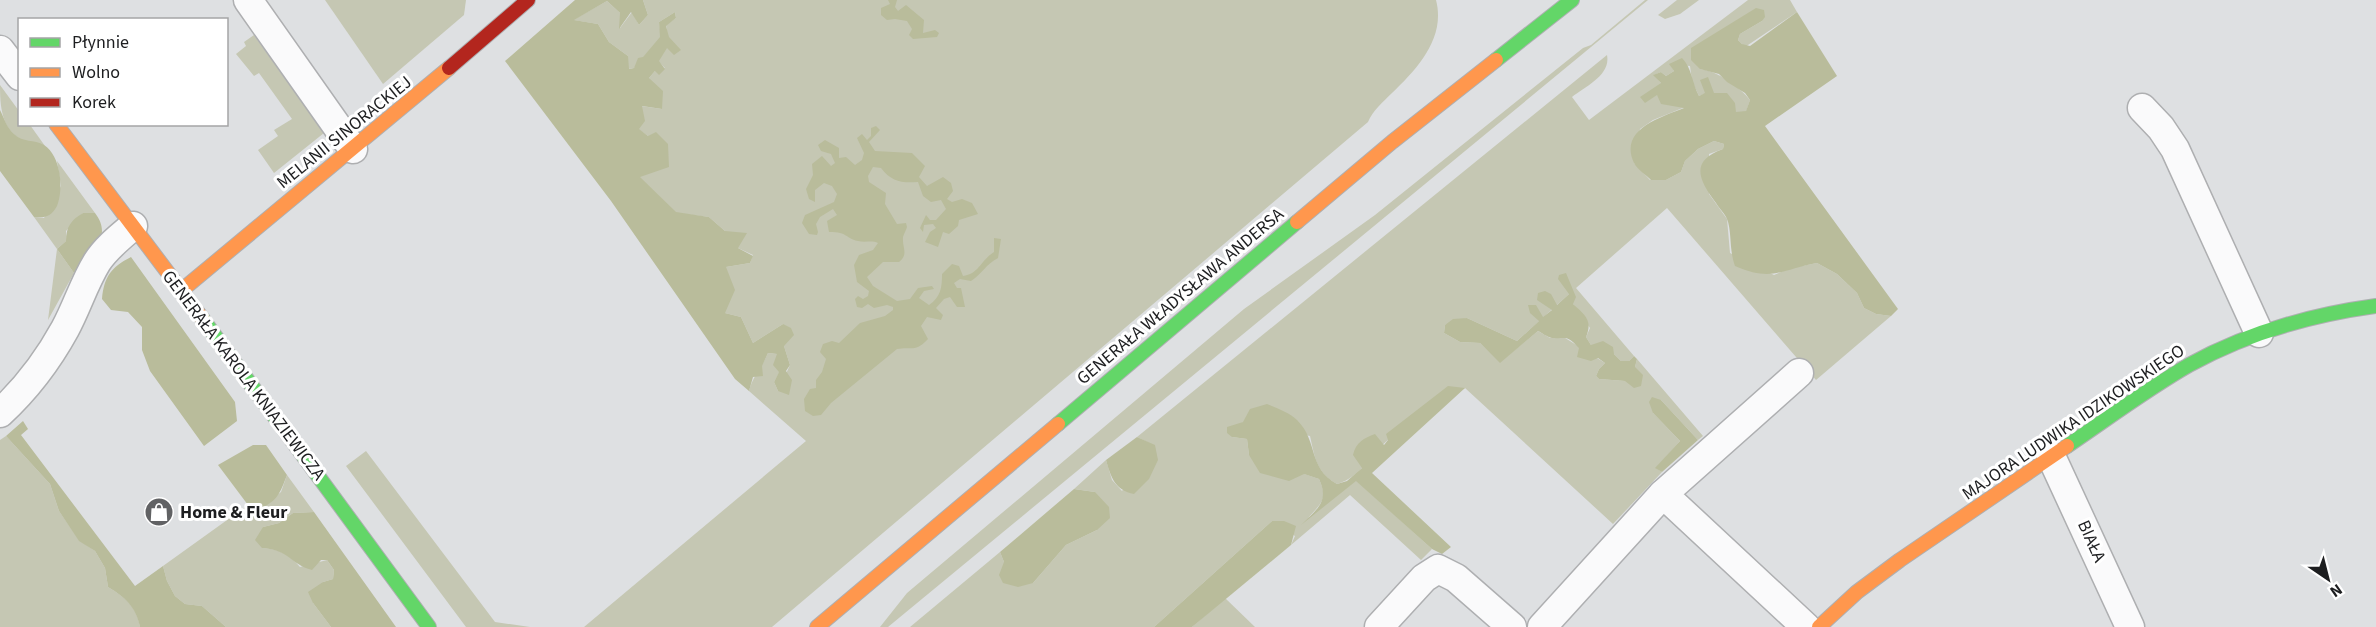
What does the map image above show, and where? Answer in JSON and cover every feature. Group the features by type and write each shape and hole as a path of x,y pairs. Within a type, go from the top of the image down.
{"street":[{"path":"248,0 353,149"},
{"name":"GENERAŁA WŁADYSŁAWA ANDERSA","path":"817,627 1392,142 1572,0"},
{"name":"MELANII SINORACKIEJ","path":"182,290 353,149 517,4"},
{"path":"0,50 18,73"},
{"path":"2142,108 2161,128 2175,149 2259,333"},
{"name":"GENERAŁA KAROLA KNIAZIEWICZA","path":"58,126 182,290 429,627"},
{"path":"0,413 29,383 53,349 73,315 98,260 133,226"},
{"name":"MAJORA LUDWIKA IDZIKOWSKIEGO","path":"1820,627 1877,578 2051,456 2175,374 2217,351 2259,333 2317,316 2376,306"},
{"path":"1542,627 1662,494 1799,373"},
{"name":"BIAŁA","path":"2051,456 2130,627"},
{"path":"1662,494 1806,627"},
{"path":"1379,627 1425,578 1438,569 1456,578 1512,627"}],"green space":[{"path":"325,0 466,0 464,15 383,84"},
{"path":"575,0 643,0 648,15 639,25 631,12 619,29 620,13 607,1 574,20 598,24 609,42 628,56 629,69 634,68 638,58 643,57 660,37 659,22 675,12 676,18 666,26 669,37 681,50 674,55 667,48 659,61 665,69 659,75 655,71 649,78 663,91 662,109 642,106 645,121 639,129 648,136 656,132 668,144 669,167 640,177 676,212 709,217 725,231 747,233 738,248 753,256 750,263 726,267 735,290 725,313 741,317 753,343 783,324 791,328 794,335 784,346 790,365 786,371 792,380 789,395 778,391 774,382 779,372 773,365 777,354 768,353 762,366 763,376 753,377 749,391 735,379 611,201 505,61"},
{"path":"643,0 1436,0 1438,14 1433,40 1420,63 1375,110 1368,122 772,627 584,627 806,441 749,391 768,353 777,354 780,371 774,382 778,391 790,365 784,346 783,324 753,343 741,317 725,313 726,267 750,263 753,255 738,248 725,231 709,217 676,213 639,177 648,136 638,129 641,106 662,109 649,78 655,71 665,68 658,61 666,44 666,25 676,18 675,12 659,22 661,37 634,68 628,69 628,56 609,42 598,24 573,20 607,1 620,13 620,28 632,12 639,25 648,15"},
{"path":"888,0 897,0 895,7 898,11 906,5 924,20 923,33 935,30 939,33 937,37 913,39 909,35 912,29 907,21 887,20 881,15 881,8 890,4"},
{"path":"1645,0 1648,0 888,627 880,627 907,593 1244,309 1375,215"},
{"path":"1677,0 1699,0 1680,14 1665,19 1658,15"},
{"path":"1748,0 1790,0 1797,12 1745,47 1738,40 1740,34 1762,21 1764,10 1700,69 1728,80 1741,90 1750,100 1746,112 1736,112 1715,95 1699,96 1692,81 1690,66 1670,64 1674,71 1666,76 1661,72 1654,75 1661,83 1657,95 1685,107 1653,120 1640,129 1634,163 1650,180 1666,180 1681,172 1685,161 1698,149 1714,141 1724,144 1723,149 1709,154 1709,194 1727,219 1730,253 1774,275 1791,268 1817,263 1837,274 1857,293 1864,308 1876,314 1891,316 1816,380 1667,208 1576,288 1634,356 1629,361 1621,361 1614,354 1591,345 1586,337 1590,328 1573,304 1569,294 1517,341 1467,318 1445,325 1444,333 1460,342 1480,343 1500,362 1538,331 1550,338 1562,336 1605,363 1596,376 1599,379 1625,381 1635,367 1637,359 1703,436 1698,440 1661,400 1653,413 1680,441 1656,468 1662,472 1613,524 1465,388 1399,431 1353,476 1337,484 1321,469 1315,458 1310,436 1243,422 1232,437 1247,439 1249,455 1319,479 1323,492 1322,501 1308,518 1356,480 1432,549 1421,560 1350,495 1291,545 1295,536 1272,521 1154,627 910,627 1000,552 1004,562 1033,583 1066,545 1097,530 1095,492 1074,489 1106,460 1112,480 1122,491 1155,446 1137,437 1607,55 1607,62 1601,74 1572,97 1589,120"},
{"path":"1756,8 1764,10 1765,17 1740,34 1738,40 1742,44 1750,46 1797,12 1837,76 1765,126 1898,309 1891,316 1876,314 1864,308 1857,293 1837,274 1817,263 1767,274 1735,266 1727,219 1705,186 1700,172 1705,159 1723,149 1724,144 1714,141 1698,149 1685,161 1681,172 1666,180 1651,180 1634,163 1631,151 1632,141 1637,133 1654,120 1684,108 1661,104 1657,95 1645,103 1640,97 1661,83 1653,75 1661,72 1666,76 1674,71 1669,64 1682,58 1688,66 1699,96 1705,93 1700,80 1708,77 1714,93 1727,93 1735,103 1736,112 1746,111 1750,100 1745,93 1719,74 1700,69 1691,60 1691,48"},
{"path":"254,35 324,133 274,173 258,150 278,136 274,130 292,119 259,73 254,76 236,54 246,46 244,42"},
{"path":"0,85 18,110 18,126 31,126 45,146 22,140 10,130 3,116"},
{"path":"0,110 14,134 21,139 44,145 54,157 60,173 60,191 57,206 47,216 34,217 0,171"},
{"path":"876,126 880,130 869,142 875,151 912,153 925,166 919,177 927,186 943,177 951,183 953,191 947,199 952,202 962,199 972,203 978,214 959,220 958,226 949,234 943,232 938,247 925,242 930,232 936,228 933,224 924,225 923,232 920,228 926,215 930,220 936,220 946,209 941,200 931,202 923,196 918,182 897,181 881,168 873,167 868,176 869,182 886,193 885,204 897,224 906,223 907,227 903,237 904,256 899,262 883,262 867,277 873,286 897,301 910,299 918,288 932,286 934,289 924,291 919,298 929,305 940,291 942,274 952,264 959,266 963,276 973,273 994,252 994,238 1001,239 998,258 971,281 960,279 954,283 957,288 961,288 965,307 957,307 950,297 944,299 936,308 943,315 941,320 927,317 921,326 928,339 924,343 916,348 897,349 831,403 821,415 813,416 805,411 804,399 810,389 816,388 816,380 822,372 826,359 820,352 823,344 832,341 839,343 860,323 885,316 893,310 893,307 887,305 874,308 868,304 862,308 857,307 855,299 858,296 863,299 868,296 869,291 857,282 854,265 859,255 873,250 878,243 858,241 840,233 829,232 827,221 837,215 833,209 820,217 816,224 817,235 809,234 802,223 805,215 834,202 837,194 832,186 824,183 815,190 815,202 809,199 806,189 813,175 812,164 822,156 831,166 835,163 831,154 821,151 818,145 825,140 839,148 839,158 846,157 855,165 862,160 864,153 857,138 862,134 867,140 871,136 871,128"},
{"path":"57,161 95,213 83,213 66,231 66,241 57,249 34,217 44,218 61,186"},
{"path":"83,213 95,213 102,230 101,238 93,252 74,273 57,249 66,241 70,224"},
{"path":"57,249 74,273 48,320"},
{"path":"131,257 235,402 237,421 204,446 150,371 142,350 142,327 128,312 111,310 102,299 110,274 118,265"},
{"path":"1566,273 1576,297 1573,304 1587,318 1589,326 1586,337 1591,345 1603,341 1613,347 1614,354 1621,361 1629,361 1634,356 1637,359 1635,367 1643,375 1641,386 1634,388 1625,381 1599,379 1596,376 1605,363 1598,358 1591,361 1577,357 1579,348 1566,338 1552,338 1538,331 1500,363 1480,343 1460,342 1444,333 1445,325 1453,319 1467,318 1517,341 1539,321 1530,313 1528,305 1536,305 1543,317 1552,310 1537,300 1538,293 1545,291 1551,294 1557,305 1569,294 1558,279 1559,275"},
{"path":"1448,386 1465,388 1372,473 1451,547 1442,554 1432,549 1356,481 1301,525 1316,510 1322,500 1322,487 1319,479 1304,474 1289,481 1260,473 1249,455 1247,439 1232,437 1227,433 1227,427 1243,422 1250,409 1267,404 1279,409 1294,417 1304,428 1321,470 1337,484 1347,481 1362,468 1353,455 1361,441 1375,434 1384,445 1388,440 1386,434"},
{"path":"1652,397 1661,400 1698,440 1662,472 1655,468 1680,441 1653,413 1649,402"},
{"path":"23,421 28,429 21,435 135,586 163,566 167,581 175,596 185,604 202,606 226,627 140,627 129,603 108,587 105,568 95,551 79,541 59,511 50,484 6,436"},
{"path":"6,436 50,484 59,511 79,540 95,551 105,568 108,587 133,608 140,627 0,627 0,440"},
{"path":"1137,437 1155,445 1158,460 1149,479 1134,494 1118,486 1106,460"},
{"path":"253,445 266,445 287,475 278,496 259,509 248,505 218,465"},
{"path":"366,451 495,622 530,627 466,627 346,466"},
{"path":"287,475 314,512 293,513 279,523 263,527 262,548 283,553 300,567 327,560 334,570 333,579 323,582 313,603 331,627 226,627 202,606 185,604 175,596 167,581 163,566 248,505 259,509 281,492"},
{"path":"1074,489 1095,492 1109,507 1110,518 1097,530 1066,545 1033,583 1018,587 1003,583 999,575 1004,562 1000,552"},
{"path":"314,512 396,627 331,627 313,603 308,592 323,582 333,579 334,570 327,560 321,560 312,570 279,551 262,548 255,540 263,527 279,523 293,513"},
{"path":"1272,521 1284,521 1296,526 1291,545 1192,627 1154,627"},
{"path":"1225,598 1255,627 1192,627"}],"traffic: fast":[{"path":"1496,60 1572,0"},
{"path":"1058,424 1297,222"},
{"path":"2067,446 2158,384 2189,365 2233,344 2303,320 2376,306"},
{"path":"202,318 429,627"}],"traffic: slow":[{"path":"1297,222 1392,142 1496,60"},
{"path":"182,290 449,68"},
{"path":"58,126 202,318"},
{"path":"817,627 1058,424"},
{"path":"1819,627 1857,592 1900,560 2067,446"}],"traffic: jam":[{"path":"449,68 528,0"}],"place":[{"name":"Home & Fleur","path":"159,512"}]}
